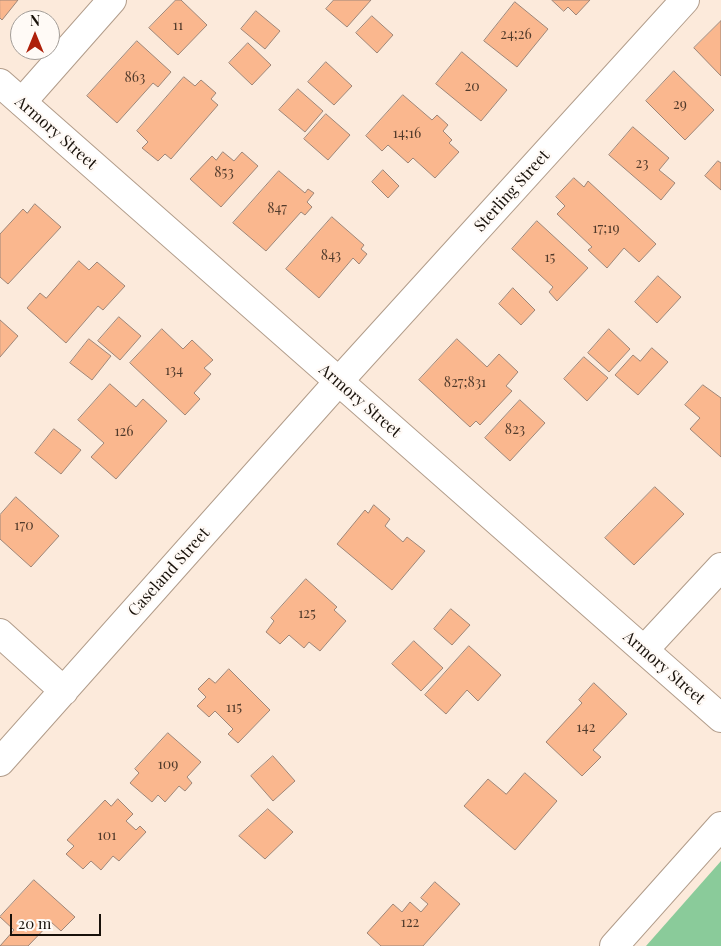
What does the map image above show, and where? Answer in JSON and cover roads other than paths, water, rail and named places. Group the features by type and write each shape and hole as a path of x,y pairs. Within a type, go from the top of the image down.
{"street":[{"path":"22,102 112,0"},
{"name":"Sterling Street","path":"339,382 685,0"},
{"name":"Armory Street","path":"0,83 721,718"},
{"name":"Caseland Street","path":"0,762 339,382"},
{"path":"644,650 721,567"},
{"path":"0,634 64,690"},
{"path":"614,946 721,826"}]}
